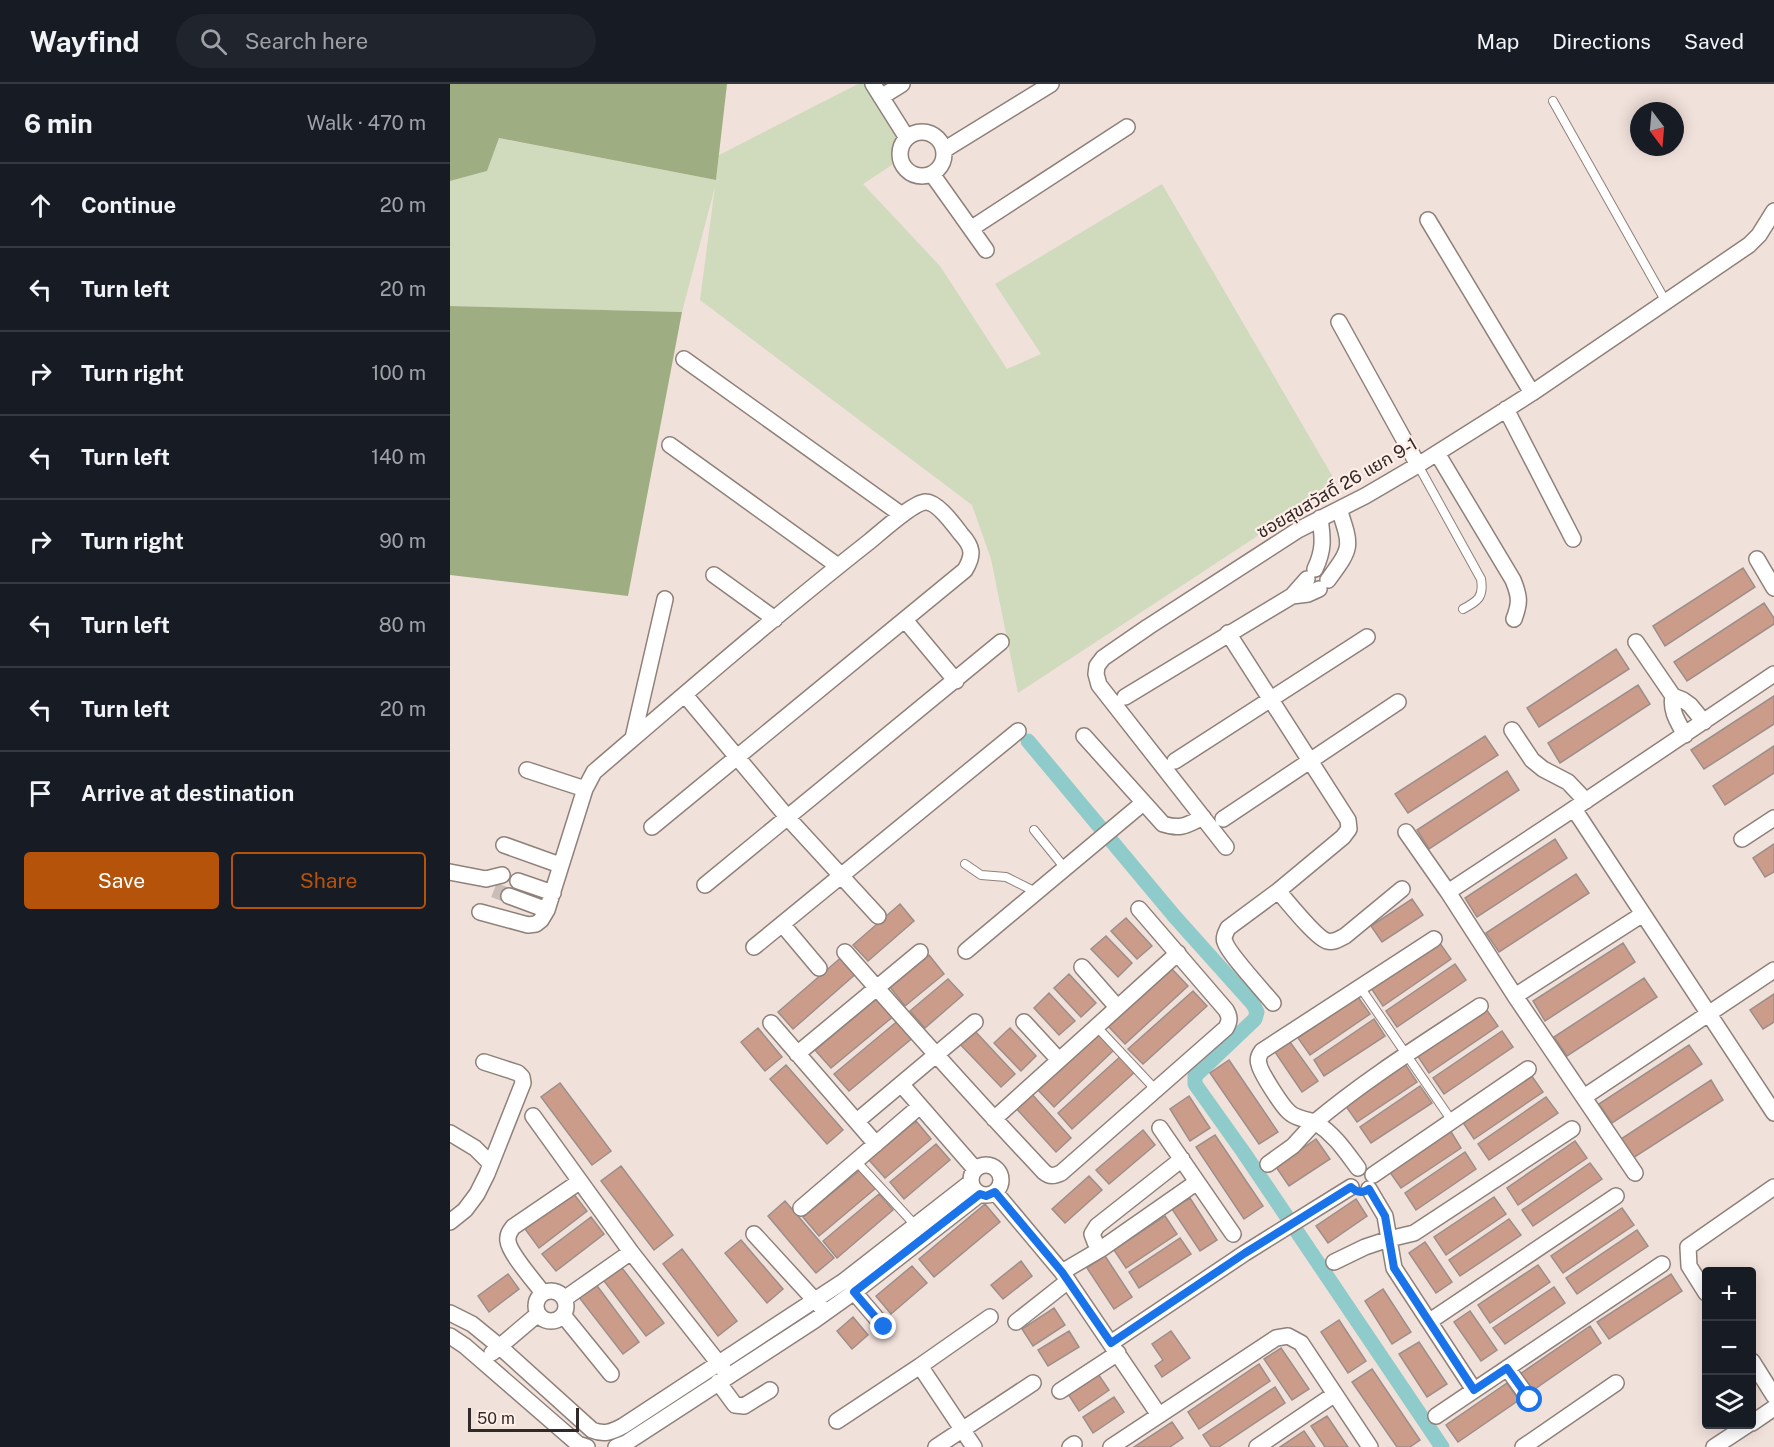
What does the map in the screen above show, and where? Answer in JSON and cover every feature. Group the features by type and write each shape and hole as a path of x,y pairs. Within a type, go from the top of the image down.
{"street":[{"path":"902,84 877,91 907,138"},
{"path":"944,150 1051,84"},
{"path":"972,228 1127,127"},
{"path":"926,132 938,138 944,150 942,164 932,174 919,176 902,164 900,150 907,138 912,134 926,132"},
{"path":"932,174 986,250"},
{"name":"ซอยสุขสวัสดิ์ 26 แยก 9-1","path":"1226,847 1099,685 1097,666 1102,658 1298,530 1365,496 1418,465 1532,393 1749,245 1759,235 1774,211"},
{"path":"1428,220 1532,393"},
{"path":"1339,322 1418,465"},
{"path":"684,359 902,515"},
{"path":"1506,409 1573,539"},
{"path":"670,446 838,566"},
{"path":"1437,453 1513,580 1519,594 1519,606 1514,619"},
{"path":"480,912 528,925 536,924 541,920 547,910 585,789 594,772 838,566 902,515 922,502 929,501 936,505 968,542 971,559 965,570 652,827"},
{"path":"1318,575 1340,564 1349,544 1339,509"},
{"path":"1125,697 1292,596 1308,594 1318,575 1323,540 1320,518"},
{"path":"1757,559 1774,588"},
{"path":"714,575 775,619"},
{"path":"633,738 665,599"},
{"path":"905,620 956,681"},
{"path":"1228,633 1348,820 1349,829 1343,837 1278,891 1228,928 1225,934 1224,942 1273,1003"},
{"path":"1175,761 1367,637"},
{"path":"705,885 1001,642"},
{"path":"1636,642 1673,696 1690,705 1704,722"},
{"path":"1448,892 1774,674"},
{"path":"685,695 788,818 878,916"},
{"path":"1673,696 1671,705 1673,713 1685,735"},
{"path":"1223,819 1398,702"},
{"path":"1512,730 1532,760 1543,769 1568,782 1643,914 1774,1113"},
{"path":"754,947 1018,731"},
{"path":"1083,736 1163,824 1174,828 1203,818"},
{"path":"527,770 585,789"},
{"path":"966,951 1143,802"},
{"path":"1742,839 1774,818"},
{"path":"1406,832 1635,1173"},
{"path":"504,845 560,865"},
{"path":"450,872 497,888 547,910"},
{"path":"497,888 502,875"},
{"path":"518,880 552,893"},
{"path":"1278,891 1317,935 1326,941 1335,941 1345,936 1402,889"},
{"path":"845,952 994,1119 1044,1172 1055,1176 1226,1028 1230,1018 1226,1010 1139,909"},
{"path":"1515,996 1643,914"},
{"path":"782,924 819,968"},
{"path":"1358,1168 1329,1131 1315,1122 1296,1117 1288,1112 1262,1072 1258,1056 1262,1051 1434,939"},
{"path":"797,1054 920,952"},
{"path":"994,1119 1178,953"},
{"path":"1082,967 1117,1007"},
{"path":"1584,1097 1774,970"},
{"path":"1268,1164 1293,1146 1315,1122 1334,1106 1480,1006"},
{"path":"857,1121 975,1022"},
{"path":"1024,1022 1059,1060"},
{"path":"771,1023 876,1144"},
{"path":"450,1222 465,1210 477,1194 523,1083 518,1073 484,1062"},
{"path":"1474,1390 1394,1268 1385,1216 1371,1182 1367,1168 1358,1168 1350,1174 1351,1187 1362,1192 1371,1182 1452,1121 1528,1069"},
{"path":"901,1084 980,1184 1065,1276 1160,1415"},
{"path":"801,1208 920,1106"},
{"path":"532,1116 631,1252 718,1363 735,1405 744,1406 770,1390"},
{"path":"1160,1128 1233,1234"},
{"path":"1334,1262 1365,1247 1414,1233 1572,1130"},
{"path":"450,1132 475,1148 491,1164"},
{"path":"1101,1249 1092,1234 1097,1226 1182,1159"},
{"path":"543,1293 511,1250 507,1240 508,1234 513,1227 579,1182"},
{"path":"1016,1322 1065,1276 1197,1182"},
{"path":"616,1447 626,1443 777,1346 872,1261 916,1226 980,1184"},
{"path":"450,1313 472,1324 499,1346 592,1430 599,1433 611,1432 718,1363 820,1306 854,1292 980,1184"},
{"path":"1060,1391 1114,1348 1245,1253 1351,1187"},
{"path":"1702,1286 1689,1266 1688,1247 1774,1187"},
{"path":"1430,1321 1616,1196"},
{"path":"754,1234 820,1306"},
{"path":"564,1299 631,1252"},
{"path":"1436,1416 1662,1264"},
{"path":"556,1292 564,1299 566,1304 563,1315 559,1319 548,1321 538,1314 536,1303 543,1293 556,1292"},
{"path":"854,1292 884,1327"},
{"path":"483,1362 538,1314"},
{"path":"563,1315 611,1374"},
{"path":"837,1421 990,1317"},
{"path":"450,1336 578,1444 587,1447"},
{"path":"1111,1447 1276,1338 1288,1336 1301,1343 1370,1447"},
{"path":"920,1366 975,1447"},
{"path":"1756,1367 1774,1396"},
{"path":"1507,1368 1530,1400"},
{"path":"936,1447 1033,1383"},
{"path":"1523,1447 1616,1383"},
{"path":"1257,1447 1335,1394"},
{"path":"1756,1420 1774,1408"},
{"path":"1714,1447 1742,1429"}],"lane":[{"path":"1553,101 1666,302"},
{"path":"1418,465 1480,579 1482,588 1480,596 1475,603 1463,609"},
{"path":"1034,830 1064,867"},
{"path":"965,864 981,875 1006,877 1036,892"},
{"path":"1360,987 1452,1121"},
{"path":"1096,1026 1155,1089"},
{"path":"856,1161 916,1226"}],"green space":[{"path":"450,84 727,84 716,180 499,138 487,171 450,181"},
{"path":"858,84 869,84 901,137 898,161 863,184 940,266 1007,369 1041,354 995,284 1162,184 1337,484 1018,693 991,559 972,505 700,300 715,187 682,312 450,306 450,181 487,171 498,138 716,180 719,155"},
{"path":"450,306 682,312 628,596 450,575"}],"building":[{"path":"1743,568 1755,587 1665,646 1653,626"},
{"path":"1764,603 1774,618 1774,624 1687,681 1674,662"},
{"path":"1616,649 1629,669 1539,727 1527,708"},
{"path":"1638,685 1650,704 1560,763 1548,743"},
{"path":"1774,696 1774,724 1704,769 1691,750"},
{"path":"1485,736 1498,755 1408,813 1395,794"},
{"path":"1774,746 1774,773 1725,805 1713,786"},
{"path":"1507,771 1519,790 1429,849 1417,830"},
{"path":"1555,839 1567,858 1477,917 1465,898"},
{"path":"1774,844 1774,872 1765,877 1753,858"},
{"path":"1576,874 1589,893 1499,952 1486,933"},
{"path":"1412,899 1423,915 1382,942 1371,926"},
{"path":"900,904 914,921 868,961 853,945"},
{"path":"1126,918 1152,946 1137,959 1111,931"},
{"path":"1106,936 1132,963 1118,977 1091,949"},
{"path":"1439,942 1451,959 1383,1006 1371,988"},
{"path":"1623,943 1635,962 1545,1021 1533,1001"},
{"path":"844,955 858,972 793,1029 778,1012"},
{"path":"929,955 944,974 905,1006 890,987"},
{"path":"1455,964 1466,980 1397,1027 1386,1011"},
{"path":"1171,968 1188,986 1125,1044 1108,1026"},
{"path":"1069,974 1096,1003 1081,1017 1054,988"},
{"path":"1644,978 1657,997 1567,1056 1554,1037"},
{"path":"948,979 963,995 925,1028 910,1011"},
{"path":"1193,991 1207,1006 1143,1064 1128,1049"},
{"path":"1049,993 1075,1021 1059,1035 1034,1008"},
{"path":"1774,994 1774,1022 1763,1029 1750,1010"},
{"path":"880,996 895,1015 831,1068 815,1050"},
{"path":"1358,997 1370,1014 1310,1055 1298,1038"},
{"path":"1486,1009 1498,1026 1429,1073 1417,1055"},
{"path":"900,1019 915,1036 849,1091 834,1074"},
{"path":"1374,1019 1385,1036 1324,1076 1314,1060"},
{"path":"758,1028 782,1057 765,1071 741,1042"},
{"path":"1010,1028 1036,1056 1021,1071 994,1043"},
{"path":"973,1029 1015,1074 1001,1087 958,1042"},
{"path":"1502,1031 1513,1047 1444,1094 1433,1078"},
{"path":"1099,1033 1115,1049 1054,1107 1038,1090"},
{"path":"1290,1042 1318,1081 1302,1092 1275,1052"},
{"path":"1689,1045 1702,1064 1612,1123 1599,1104"},
{"path":"1122,1055 1136,1071 1072,1129 1058,1113"},
{"path":"1229,1060 1278,1132 1259,1144 1210,1073"},
{"path":"1405,1064 1417,1082 1357,1122 1345,1105"},
{"path":"786,1065 843,1130 827,1144 770,1079"},
{"path":"1531,1075 1543,1092 1474,1139 1462,1121"},
{"path":"1711,1080 1723,1100 1633,1158 1621,1139"},
{"path":"560,1083 611,1151 592,1165 541,1097"},
{"path":"1420,1086 1432,1103 1371,1143 1360,1127"},
{"path":"1030,1092 1071,1138 1056,1152 1014,1106"},
{"path":"1189,1096 1210,1128 1190,1141 1170,1109"},
{"path":"1546,1097 1558,1113 1489,1160 1478,1144"},
{"path":"916,1121 931,1139 885,1178 869,1160"},
{"path":"1143,1130 1155,1145 1109,1184 1096,1170"},
{"path":"1450,1130 1461,1148 1401,1188 1389,1171"},
{"path":"1215,1135 1263,1206 1244,1219 1196,1147"},
{"path":"1316,1139 1330,1159 1289,1186 1276,1167"},
{"path":"1575,1141 1587,1158 1518,1205 1507,1188"},
{"path":"936,1144 950,1160 904,1199 890,1182"},
{"path":"1465,1152 1476,1169 1416,1210 1405,1193"},
{"path":"1590,1163 1602,1179 1533,1226 1522,1210"},
{"path":"621,1166 673,1235 654,1250 601,1181"},
{"path":"860,1170 876,1188 819,1236 803,1217"},
{"path":"1089,1176 1102,1190 1065,1223 1052,1209"},
{"path":"573,1193 587,1211 539,1248 525,1229"},
{"path":"879,1194 893,1210 837,1258 823,1241"},
{"path":"1494,1197 1506,1214 1446,1255 1434,1237"},
{"path":"1190,1198 1217,1240 1200,1251 1172,1209"},
{"path":"1356,1199 1367,1216 1328,1243 1316,1226"},
{"path":"785,1201 834,1258 816,1273 768,1216"},
{"path":"985,1204 1000,1222 934,1277 919,1259"},
{"path":"1622,1208 1634,1225 1563,1273 1551,1256"},
{"path":"1165,1216 1177,1234 1126,1268 1114,1250"},
{"path":"591,1217 604,1234 556,1271 542,1254"},
{"path":"1509,1219 1521,1235 1460,1276 1449,1260"},
{"path":"1637,1230 1648,1246 1577,1294 1566,1278"},
{"path":"1180,1238 1191,1254 1139,1288 1129,1272"},
{"path":"741,1240 783,1289 767,1303 725,1253"},
{"path":"1425,1242 1452,1282 1436,1293 1409,1253"},
{"path":"682,1249 737,1321 718,1336 663,1264"},
{"path":"1105,1256 1132,1297 1114,1309 1087,1268"},
{"path":"1021,1261 1032,1276 1003,1299 991,1285"},
{"path":"619,1264 664,1323 646,1336 601,1277"},
{"path":"1538,1265 1550,1282 1490,1323 1478,1305"},
{"path":"912,1266 927,1283 891,1314 876,1296"},
{"path":"508,1274 519,1289 489,1312 478,1296"},
{"path":"1671,1274 1682,1291 1609,1339 1597,1322"},
{"path":"595,1283 639,1342 623,1354 578,1296"},
{"path":"1554,1287 1565,1303 1505,1344 1493,1328"},
{"path":"1383,1289 1411,1332 1392,1344 1365,1301"},
{"path":"1054,1308 1065,1325 1033,1346 1022,1329"},
{"path":"1470,1311 1497,1350 1481,1361 1454,1322"},
{"path":"853,1317 868,1335 852,1349 837,1331"},
{"path":"1339,1320 1366,1361 1348,1373 1321,1332"},
{"path":"1590,1326 1601,1343 1532,1391 1520,1374"},
{"path":"1069,1331 1079,1347 1048,1366 1038,1350"},
{"path":"1171,1331 1190,1358 1162,1377 1155,1366 1163,1360 1152,1344"},
{"path":"1419,1342 1447,1384 1427,1397 1399,1354"},
{"path":"1281,1348 1309,1389 1292,1400 1264,1359"},
{"path":"1259,1364 1270,1381 1199,1429 1188,1412"},
{"path":"1372,1369 1420,1440 1410,1447 1397,1447 1352,1382"},
{"path":"1098,1374 1109,1390 1079,1411 1068,1394"},
{"path":"1507,1383 1519,1400 1458,1442 1446,1425"},
{"path":"1275,1387 1285,1403 1219,1447 1211,1447 1203,1435"},
{"path":"1114,1397 1124,1412 1093,1433 1083,1417"},
{"path":"1327,1416 1348,1447 1325,1447 1311,1426"},
{"path":"1172,1422 1183,1438 1170,1447 1134,1447"},
{"path":"1304,1431 1315,1447 1280,1447"}],"waterway":[{"path":"1028,741 1175,917 1253,1004 1257,1012 1255,1019 1195,1076 1195,1084 1442,1447"}],"tunnel":[{"path":"494,890 509,896"}],"route":[{"path":"884,1327 854,1292 980,1194 986,1196 995,1192 1062,1272 1111,1343 1245,1253 1351,1187 1358,1192 1369,1189 1385,1216 1394,1268 1474,1390 1507,1368 1530,1400"}]}
